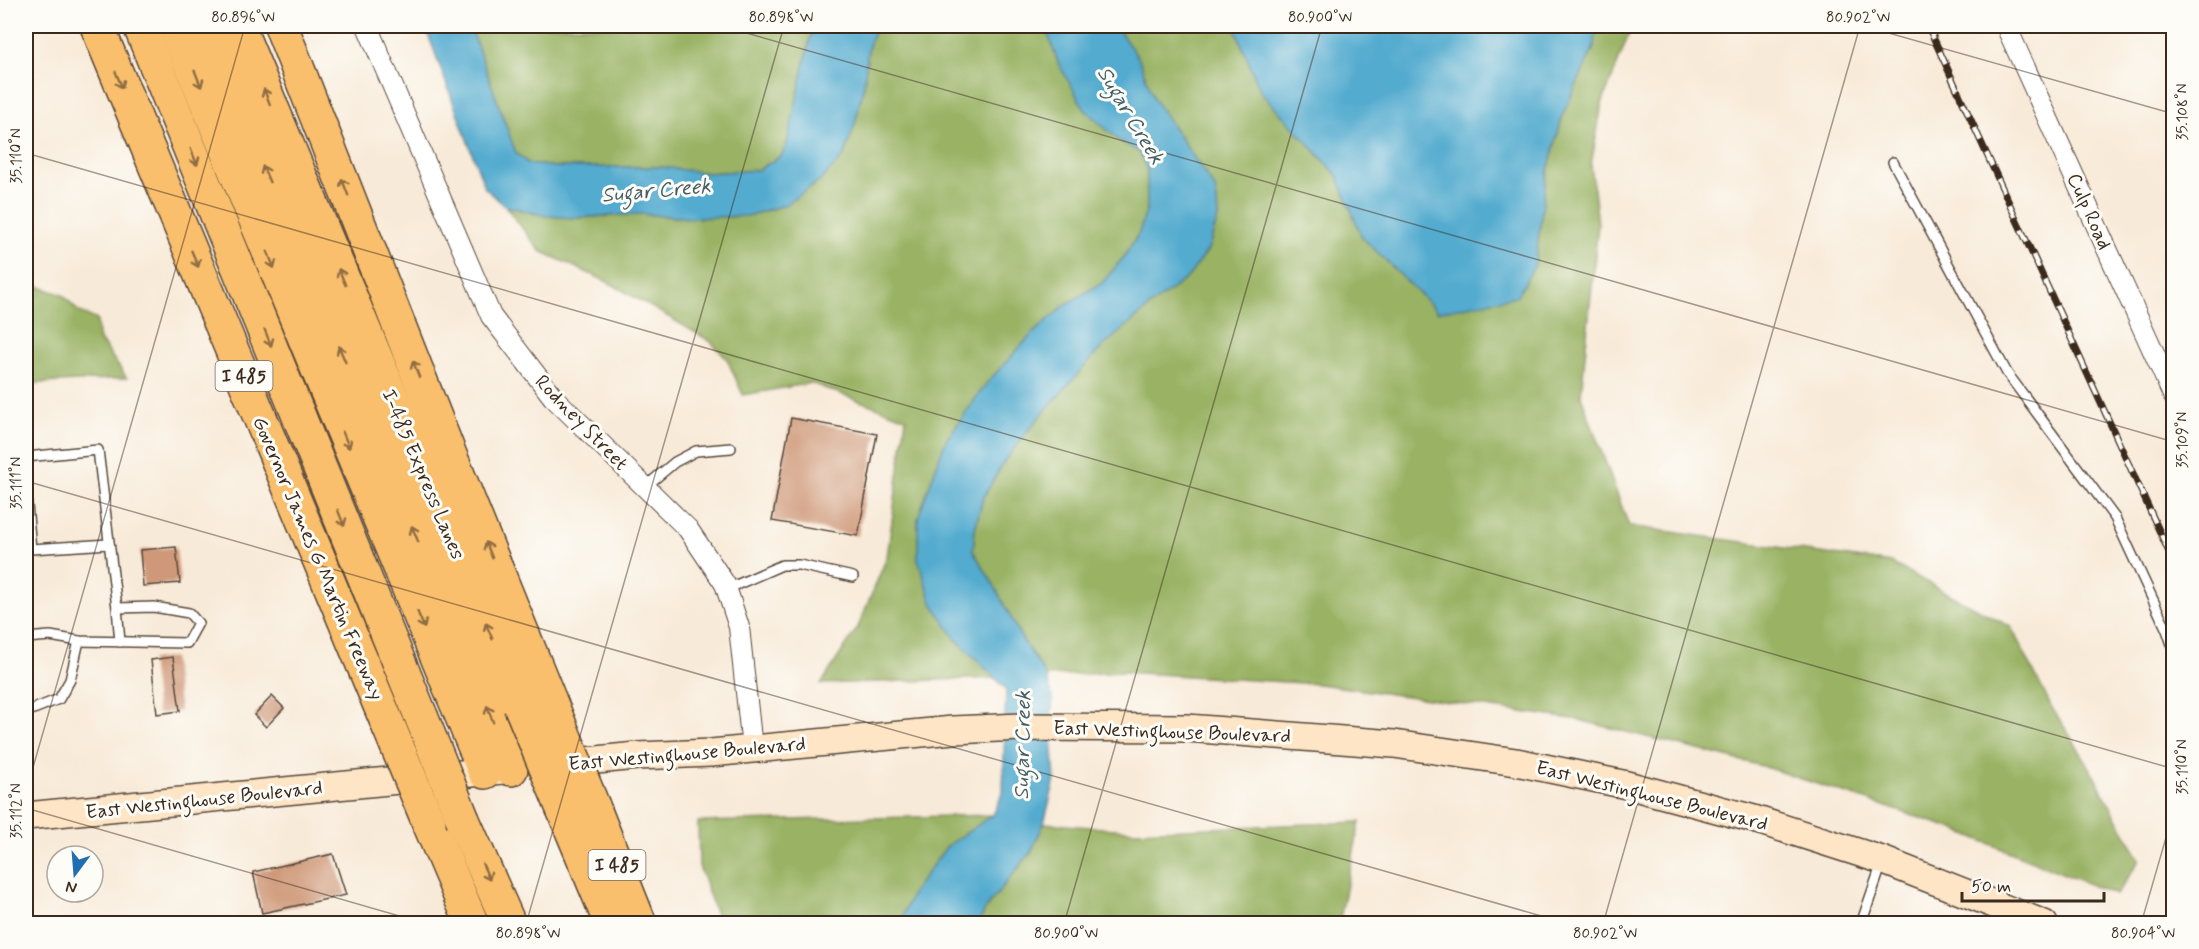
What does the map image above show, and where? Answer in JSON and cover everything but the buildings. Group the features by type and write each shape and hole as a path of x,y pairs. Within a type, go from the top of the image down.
{"highway":[{"name":"Governor James G Martin Freeway","path":"97,26 472,924"},
{"name":"I 485","path":"140,26 463,820 509,924"},
{"path":"175,26 498,770"},
{"path":"204,26 360,397 498,770"},
{"name":"I-485 Express Lanes","path":"238,26 535,703"},
{"name":"I 485","path":"282,26 448,450 535,703 578,807 640,924"},
{"name":"I 485","path":"578,807 611,924"}],"main road":[{"name":"East Westinghouse Boulevard","path":"26,816 637,756 711,753 752,747 953,730 1056,726 1187,728 1302,735 1394,744 1516,762 1627,785 1754,819 1882,860 2044,924"}],"street":[{"name":"Rodney Street","path":"367,26 491,316 553,397 688,529 727,589 739,627 752,747"},
{"name":"Culp Road","path":"2006,26 2174,397"}],"lane":[{"path":"1893,162 2007,373 2115,518 2174,650"},
{"path":"645,487 675,462 696,451 731,448"},
{"path":"26,457 98,450 120,642"},
{"path":"26,494 31,549 110,544"},
{"path":"727,589 782,565 799,564 854,577"},
{"path":"26,638 50,636 79,641 188,643 198,623 189,613 154,607 117,608"},
{"path":"26,712 59,699 70,680 79,641"},
{"path":"1861,924 1882,860"}],"green space":[{"path":"470,26 813,26 787,144 781,156 758,170 708,173 661,167 557,167 529,164 516,153"},
{"path":"876,26 1045,26 1059,65 1117,139 1139,152 1147,169 1147,208 1139,233 1124,257 1102,283 1065,305 1031,335 986,384 945,442 918,518 918,559 955,638 997,678 821,684 858,627 887,557 906,418 811,383 743,395 727,359 710,341 610,283 540,251 505,206 547,216 572,218 639,214 692,218 747,216 785,205 820,181 855,124 864,85 868,49"},
{"path":"1115,26 1234,26 1261,92 1337,175 1362,237 1438,312 1535,265 1546,178 1563,114 1594,47 1597,26 1632,26 1602,104 1591,165 1598,224 1581,396 1629,526 1891,563 2011,627 2052,708 2086,761 2140,860 2116,895 1951,828 1762,766 1579,720 1319,684 1123,672 1046,676 1022,639 994,585 973,551 975,529 983,498 1005,460 1035,422 1102,347 1188,277 1208,250 1218,217 1216,190 1154,99 1138,57"},
{"path":"26,282 63,295 78,311 97,320 98,337 127,378 26,384"},
{"path":"993,815 947,846 913,892 899,924 719,923 699,866 698,822"},
{"path":"1360,822 1339,923 979,924 985,909 1031,852 1044,823 1136,831"}],"water":[{"name":"Sugar Creek","path":"425,26 470,26 516,153 529,164 557,167 661,167 708,173 758,170 781,156 787,144 813,26 876,26 868,49 864,85 855,124 844,156 820,181 785,205 747,216 692,218 639,214 572,218 547,216 505,206 485,188"},
{"name":"Sugar Creek","path":"1045,26 1115,26 1138,57 1154,99 1216,190 1218,217 1208,250 1188,277 1102,347 1035,422 1005,460 983,498 975,529 973,551 994,585 1022,639 1046,676 1053,698 1051,719 1055,780 1044,823 1031,852 985,909 979,923 899,924 913,892 947,846 993,815 1003,792 1006,689 955,638 932,603 918,559 918,518 945,442 986,384 1031,335 1065,305 1102,283 1124,257 1139,233 1147,208 1147,169 1139,152 1117,139 1085,110 1059,65"},
{"path":"1234,26 1597,26 1594,47 1563,114 1546,178 1535,265 1517,296 1438,312 1362,237 1337,175 1261,92"}],"railway":[{"path":"1928,26 2174,563"}]}
